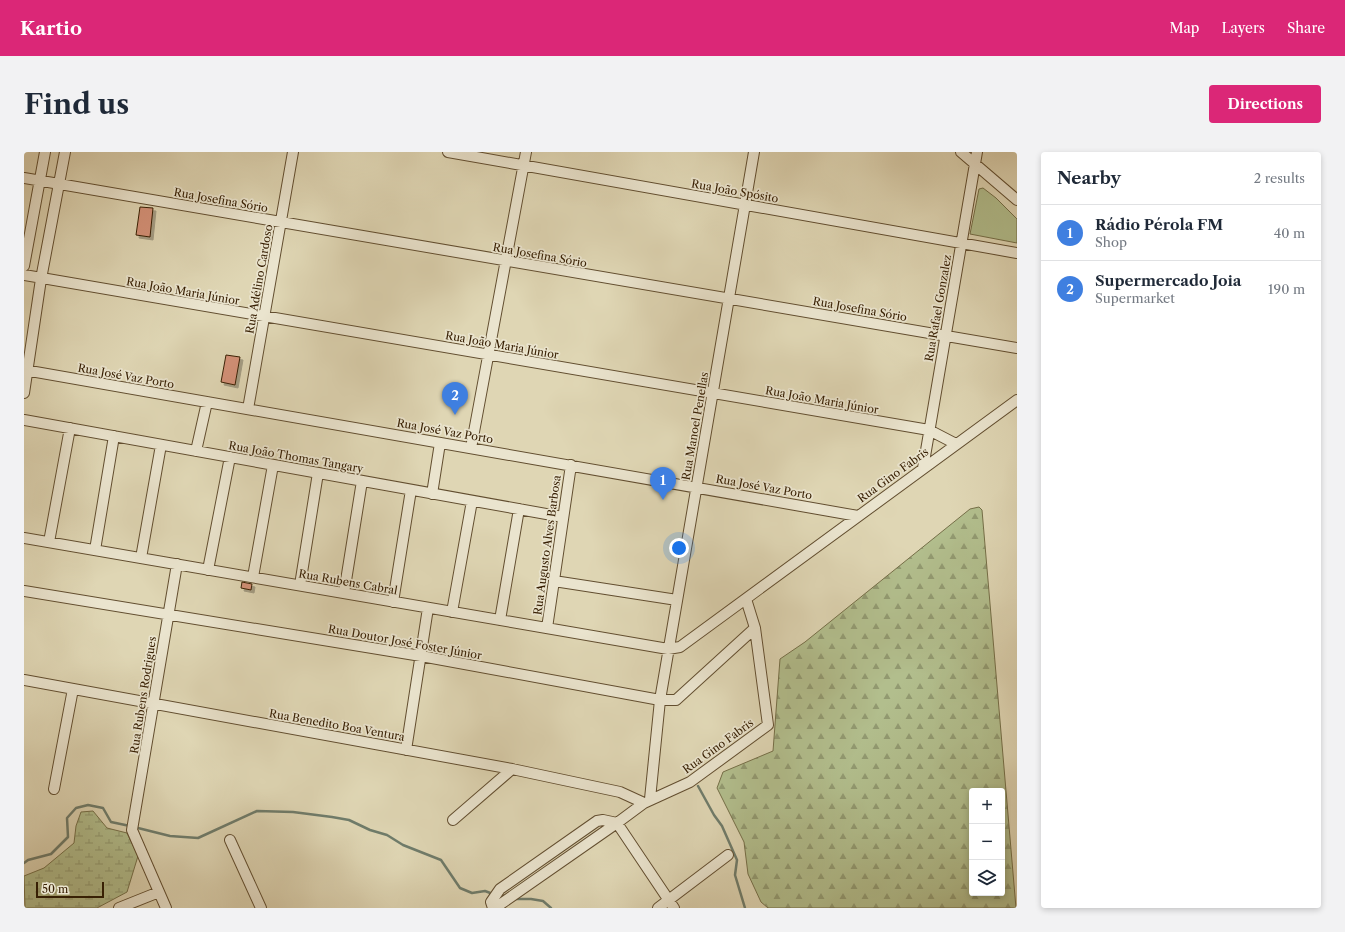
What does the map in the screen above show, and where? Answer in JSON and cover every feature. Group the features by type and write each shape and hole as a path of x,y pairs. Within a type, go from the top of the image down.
{"street":[{"path":"24,266 45,152"},
{"path":"24,393 26,370 65,152"},
{"name":"Rua Adélino Cardoso","path":"248,409 293,152"},
{"name":"Rua João Spósito","path":"448,152 1017,253"},
{"path":"471,448 526,152"},
{"name":"Rua Manoel Penellas","path":"647,801 668,649 754,152"},
{"path":"961,152 1017,200"},
{"name":"Rua Rafael Gonzalez","path":"923,468 977,152"},
{"path":"24,178 40,181"},
{"name":"Rua Josefina Sório","path":"40,181 1017,348"},
{"name":"Rua João Maria Júnior","path":"24,275 929,430 956,444"},
{"name":"Rua José Vaz Porto","path":"26,370 858,516"},
{"name":"Rua Gino Fabris","path":"668,649 680,647 1017,400"},
{"path":"196,451 207,402"},
{"name":"Rua João Thomas Tangary","path":"24,420 563,517"},
{"path":"49,542 70,428"},
{"path":"95,550 114,436"},
{"path":"432,494 440,443"},
{"path":"141,558 161,445"},
{"path":"208,570 230,457"},
{"path":"253,577 273,465"},
{"name":"Rua Augusto Alves Barbosa","path":"547,628 571,465"},
{"path":"300,586 318,473"},
{"path":"344,593 362,481"},
{"path":"392,602 411,490"},
{"path":"452,612 472,501"},
{"path":"500,620 519,509"},
{"name":"Rua Rubens Cabral","path":"24,538 668,649"},
{"name":"Rua Rubens Rodrigues","path":"159,892 132,830 177,564"},
{"path":"554,581 677,600"},
{"name":"Rua Doutor José Foster Júnior","path":"24,590 420,656 660,700 676,700 755,628"},
{"name":"Rua Gino Fabris","path":"494,906 515,894 647,801 690,782 768,725 755,628 746,599"},
{"path":"406,750 428,608"},
{"name":"Rua Benedito Boa Ventura","path":"24,680 512,769 620,792 647,801"},
{"path":"54,789 73,689"},
{"path":"453,820 512,769"},
{"path":"494,906 500,889 597,821 603,820 617,823 671,904"},
{"path":"230,840 261,908"},
{"path":"658,908 671,904 728,855"},
{"path":"120,908 159,892 166,908"}],"green space":[{"path":"983,188 996,198 1017,219 1017,243 970,234 979,189"},
{"path":"979,507 982,510 1016,908 768,908 761,902 748,874 744,842 717,788 723,772 773,751 780,659 805,642 970,509"},
{"path":"93,811 107,828 127,833 138,856 127,892 97,908 25,908 24,876 44,868 74,843 76,826 81,812"}],"building":[{"path":"140,207 153,208 150,237 136,235"},
{"path":"226,355 240,357 235,385 221,382"},
{"path":"242,582 252,584 251,590 241,588"}],"waterway":[{"path":"698,786 714,815 722,826 737,860 735,875 745,908"},
{"path":"24,863 28,860 51,854 68,837 67,818 76,808 88,805 103,808 111,822 130,826"},
{"path":"134,827 170,836 198,838 257,811 293,812 349,820 370,830 387,835 403,845 441,860 460,888 472,893 485,891 493,894"},
{"path":"513,899 543,901 551,908"}],"place":[{"name":"Supermercado Joia","path":"455,415"},
{"name":"Rádio Pérola FM","path":"663,500"}]}
